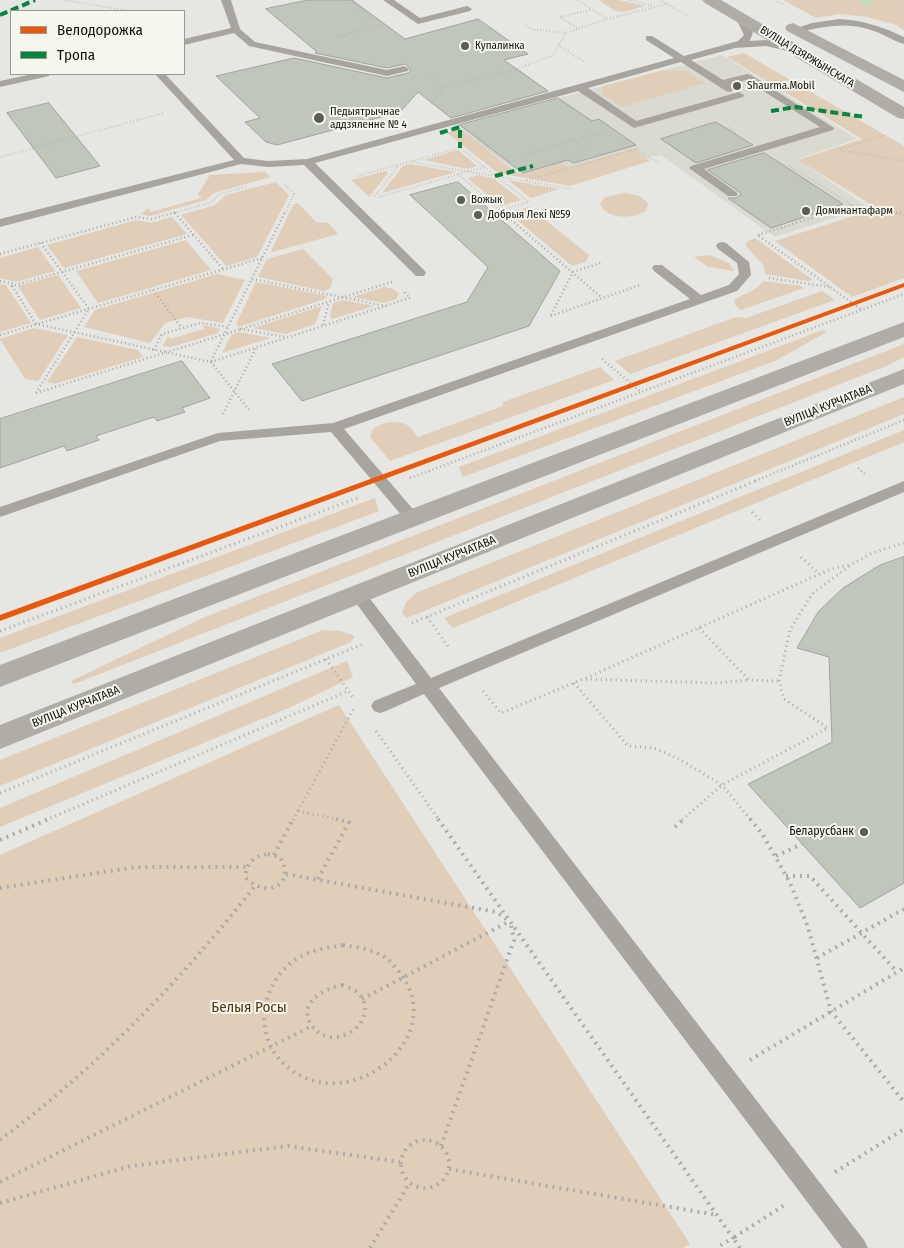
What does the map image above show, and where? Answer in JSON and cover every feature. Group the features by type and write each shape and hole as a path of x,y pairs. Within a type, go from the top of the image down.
{"main road":[{"name":"ВУЛІЦА ДЗЯРЖЫНСКАГА","path":"710,0 904,114"},
{"name":"ВУЛІЦА ДЗЯРЖЫНСКАГА","path":"780,21 904,87"},
{"path":"0,676 904,329"},
{"name":"ВУЛІЦА КУРЧАТАВА","path":"0,737 904,376"}],"lane":[{"path":"226,0 236,30 252,44 387,73 404,69"},
{"path":"388,0 418,21 467,9"},
{"path":"0,223 241,160 268,164 308,162 737,45 747,41 750,35 741,18"},
{"path":"796,30 827,23 863,23 879,28 904,41"},
{"path":"185,42 236,30"},
{"path":"579,87 634,125 739,95 649,38"},
{"path":"737,45 766,43 796,50"},
{"path":"0,84 41,75"},
{"path":"161,75 241,160"},
{"path":"721,84 747,77 829,128 695,168 732,194"},
{"path":"308,162 420,273"},
{"path":"0,512 218,438 334,427 733,288 744,275 743,262 722,246"},
{"path":"658,268 699,300"},
{"path":"334,427 413,519"},
{"path":"380,706 904,486"},
{"path":"358,594 856,1248"}],"path":[{"path":"64,0 124,10"},
{"path":"349,34 370,16 350,0"},
{"path":"577,0 607,19"},
{"path":"586,6 587,0"},
{"path":"628,0 657,6"},
{"path":"526,26 530,29 566,33 607,19 667,4 660,0"},
{"path":"579,29 560,17 592,10"},
{"path":"444,87 516,69 552,56 566,33"},
{"path":"0,157 189,106"},
{"path":"520,156 600,132"},
{"path":"474,138 516,170"},
{"path":"574,140 587,150"},
{"path":"453,143 529,202 500,210"},
{"path":"354,177 460,148"},
{"path":"525,181 635,149 660,164"},
{"path":"839,149 904,161"},
{"path":"411,162 573,189"},
{"path":"399,165 373,198 484,167"},
{"path":"792,168 852,206 904,214"},
{"path":"458,174 602,298"},
{"path":"0,254 136,217 152,219 174,213 210,203 220,194 249,186"},
{"path":"210,362 294,194"},
{"path":"852,206 758,235 862,310"},
{"path":"174,213 223,269"},
{"path":"0,281 15,284 193,234"},
{"path":"41,242 89,309"},
{"path":"0,335 262,258"},
{"path":"602,262 573,272 551,316 633,287"},
{"path":"89,309 36,393 420,273"},
{"path":"764,278 830,287"},
{"path":"252,279 387,306"},
{"path":"15,284 12,286 36,324 210,362 410,298"},
{"path":"825,314 904,285"},
{"path":"153,290 182,328"},
{"path":"0,631 904,294"},
{"path":"322,326 329,302"},
{"path":"154,350 162,334 201,323 228,327"},
{"path":"240,329 288,337"},
{"path":"222,416 256,347"},
{"path":"210,362 251,413"},
{"path":"608,365 641,392"},
{"path":"624,388 642,382"},
{"path":"0,793 904,420"},
{"path":"674,827 722,785 828,728 784,699 779,681 790,630 812,594 852,564 872,553 904,543"},
{"path":"427,617 466,670 501,712 574,683 831,569 852,564"},
{"path":"700,628 750,680"},
{"path":"326,659 362,710"},
{"path":"583,679 716,683 750,680 779,681"},
{"path":"574,683 628,746 654,748 681,760 722,785 763,835 786,876 808,927 831,1011 904,1102"},
{"path":"0,840 348,691"},
{"path":"274,855 356,703"},
{"path":"373,726 740,1248"},
{"path":"298,811 349,822 318,879"},
{"path":"775,856 802,844"},
{"path":"261,854 274,855 284,862 286,874 279,884 273,888 254,887 246,878 246,867 261,854"},
{"path":"0,888 137,868 246,867"},
{"path":"286,874 496,912 510,921 514,940 441,1146"},
{"path":"786,876 810,876 897,972"},
{"path":"0,1140 26,1121 126,1032 222,930 254,887"},
{"path":"817,958 904,909"},
{"path":"362,998 510,921"},
{"path":"343,945 367,949 389,960 404,976 413,996 414,1018 407,1040 394,1059 374,1074 350,1082 325,1083 302,1077 282,1064 271,1047 263,1021 266,998 278,976 296,960 318,949 343,945"},
{"path":"724,1076 904,968"},
{"path":"342,986 350,987 362,998 365,1016 361,1024 354,1031 336,1038 326,1036 312,1026 309,1018 309,1009 316,994 324,989 342,986"},
{"path":"0,1182 312,1026"},
{"path":"716,1248 904,1129"},
{"path":"420,1141 434,1142 441,1146 448,1156 449,1169 446,1177 433,1187 417,1188 410,1184 401,1170 400,1162 406,1148 420,1141"},
{"path":"0,1203 131,1166 288,1146 400,1162"},
{"path":"449,1169 717,1215"},
{"path":"370,1248 410,1184"}],"shaded area":[{"path":"722,55 857,139 797,159 868,207 775,237 661,155 530,179 452,126"}],"green space":[{"path":"599,0 619,0 645,6 623,12 615,11"},
{"path":"783,0 902,0 904,1 904,30 896,25 867,17 840,14 816,18"},
{"path":"744,53 904,146 904,278 852,297 775,241 866,212 875,207 798,160 862,139 727,57"},
{"path":"664,70 686,71 705,83 621,107 601,93 603,86"},
{"path":"460,129 517,173 524,174 561,163 568,168 633,149 650,161 570,186 498,173 447,133"},
{"path":"458,150 477,166 467,169 424,160"},
{"path":"409,164 456,172 382,193 403,166"},
{"path":"386,171 388,173 369,197 351,180"},
{"path":"265,172 270,177 214,193 206,200 150,216 141,214 148,208 151,212 201,198 198,194 210,175"},
{"path":"478,175 493,178 521,200 501,206 467,178"},
{"path":"508,180 559,189 531,198"},
{"path":"276,182 289,195 257,257 226,266 181,215 215,205 226,195"},
{"path":"625,193 640,196 648,203 646,211 628,217 614,215 608,213 600,204 605,197"},
{"path":"298,203 316,222 328,223 338,234 271,251 293,205"},
{"path":"529,207 589,255 586,262 572,266 509,213"},
{"path":"172,217 187,234 64,268 47,245 137,220 151,223"},
{"path":"755,238 813,280 808,281 765,274 764,266 745,245 748,241"},
{"path":"186,240 211,270 98,303 76,271"},
{"path":"38,247 55,271 16,282 0,278 0,258"},
{"path":"303,249 333,279 330,288 324,291 258,277 267,259"},
{"path":"709,255 729,263 734,271 708,267 694,257"},
{"path":"217,274 245,280 223,323 187,317 165,323 150,343 84,327 95,310"},
{"path":"58,275 81,308 40,320 18,286"},
{"path":"763,281 804,288 741,310 735,305 734,300 754,290"},
{"path":"256,282 327,296 325,299 238,327 236,324"},
{"path":"0,284 6,285 31,323 0,332"},
{"path":"384,287 393,289 399,294 396,299 384,303 353,297"},
{"path":"822,291 835,300 630,374 615,361 736,317 746,318"},
{"path":"343,300 374,306 332,319 330,316 333,303"},
{"path":"322,306 315,324 286,334 253,328"},
{"path":"203,325 220,329 218,333 171,347 163,346 168,336 171,339 204,329"},
{"path":"34,328 68,335 38,381 25,379 0,339"},
{"path":"823,330 827,332 775,361 463,477 459,467"},
{"path":"239,332 271,338 222,353 231,335"},
{"path":"77,337 138,350 143,357 55,384 47,382"},
{"path":"904,344 904,357 889,365 74,684 71,681 205,617"},
{"path":"600,367 614,380 390,461 370,437 372,430 375,428 384,424 398,422 407,425 418,437 503,406 503,402"},
{"path":"904,397 904,414 407,618 402,614 406,602 416,593"},
{"path":"904,430 904,442 453,628 444,618"},
{"path":"375,498 379,511 0,653 0,638"},
{"path":"323,630 341,631 355,636 351,642 0,786 0,760"},
{"path":"347,661 353,677 291,707 0,827 0,808"},
{"name":"Белыя Росы","path":"339,705 690,1244 683,1248 0,1248 0,855"}],"building":[{"path":"308,0 352,0 405,39 478,19 528,54 504,60 548,91 451,118 418,92 400,112 277,145 266,142 245,122 260,118 216,76 294,58 387,78 408,73 411,70 405,64 387,68 315,53 317,52 266,9"},
{"path":"558,98 592,121 599,119 636,145 574,163 568,160 523,173 460,125"},
{"path":"49,103 100,166 56,178 7,113"},
{"path":"716,122 753,145 696,163 661,139"},
{"path":"764,153 843,204 771,228 728,198 736,198 742,194 708,170"},
{"path":"458,182 560,271 529,326 302,401 272,364 467,302 488,267 410,195"},
{"path":"182,361 210,398 182,408 185,412 157,421 154,417 96,436 99,440 67,451 64,446 0,468 0,419"},
{"path":"904,557 904,883 860,908 748,784 832,742 829,657 797,648 818,612 843,588 880,565"}],"waterway":[{"path":"861,0 871,5"}],"marked path":[{"path":"12,10 35,0"},
{"path":"0,15 10,11"},
{"path":"771,111 796,107 865,117"},
{"path":"440,133 460,127 460,148"},
{"path":"495,176 533,166"}],"cycle path":[{"path":"0,618 904,285"}],"place":[{"name":"Купалинка","path":"465,46"},
{"name":"Shaurma.Mobil","path":"737,86"},
{"name":"Педыятрычнае аддзяленне № 4","path":"319,118"},
{"name":"Вожык","path":"461,200"},
{"name":"Доминантафарм","path":"806,211"},
{"name":"Добрыя Лекі №59","path":"478,215"},
{"name":"Беларусбанк","path":"864,832"}]}
